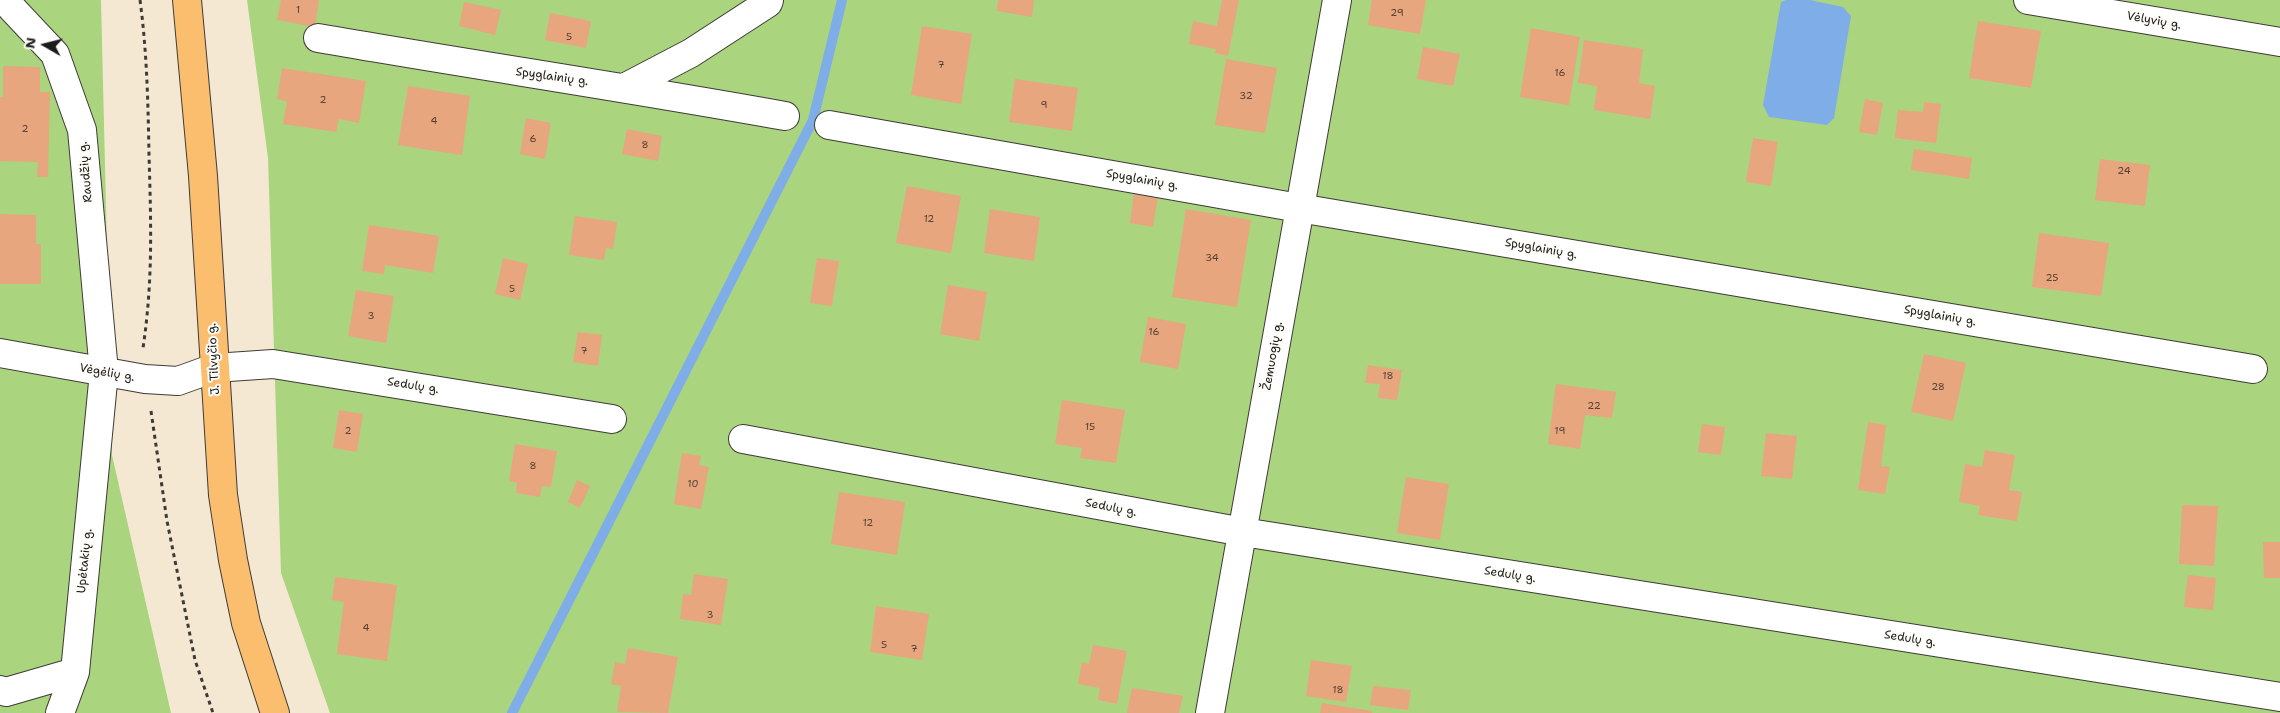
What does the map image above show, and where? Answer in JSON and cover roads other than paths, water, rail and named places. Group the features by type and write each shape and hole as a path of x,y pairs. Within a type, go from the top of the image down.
{"main road":[{"name":"J. Tilvyčio g.","path":"187,0 203,176 223,495 233,560 246,623 275,713"}],"street":[{"path":"626,87 692,53 768,3 769,0"},
{"name":"Žemuogių g.","path":"1210,713 1337,0"},
{"name":"Vėlyvių g.","path":"2028,0 2280,42"},
{"name":"Raudžių g.","path":"0,2 7,3 55,54 82,130 104,372"},
{"name":"Spyglainių g.","path":"318,38 508,71 626,87 785,116"},
{"name":"Spyglainių g.","path":"829,125 1299,208 2253,369"},
{"name":"Vėgėlių g.","path":"0,353 145,379 178,380 214,368"},
{"name":"Sedulų g.","path":"214,368 273,364 612,419"},
{"name":"Upėtakių g.","path":"60,713 74,672 104,372"},
{"name":"Sedulų g.","path":"743,439 1243,532 2280,698"},
{"path":"0,690 6,692 74,672"}],"water":[{"path":"1786,0 1810,0 1843,7 1851,16 1834,118 1827,125 1769,117 1763,105 1781,2"}],"waterway":[{"path":"512,713 813,120 842,0"}]}
